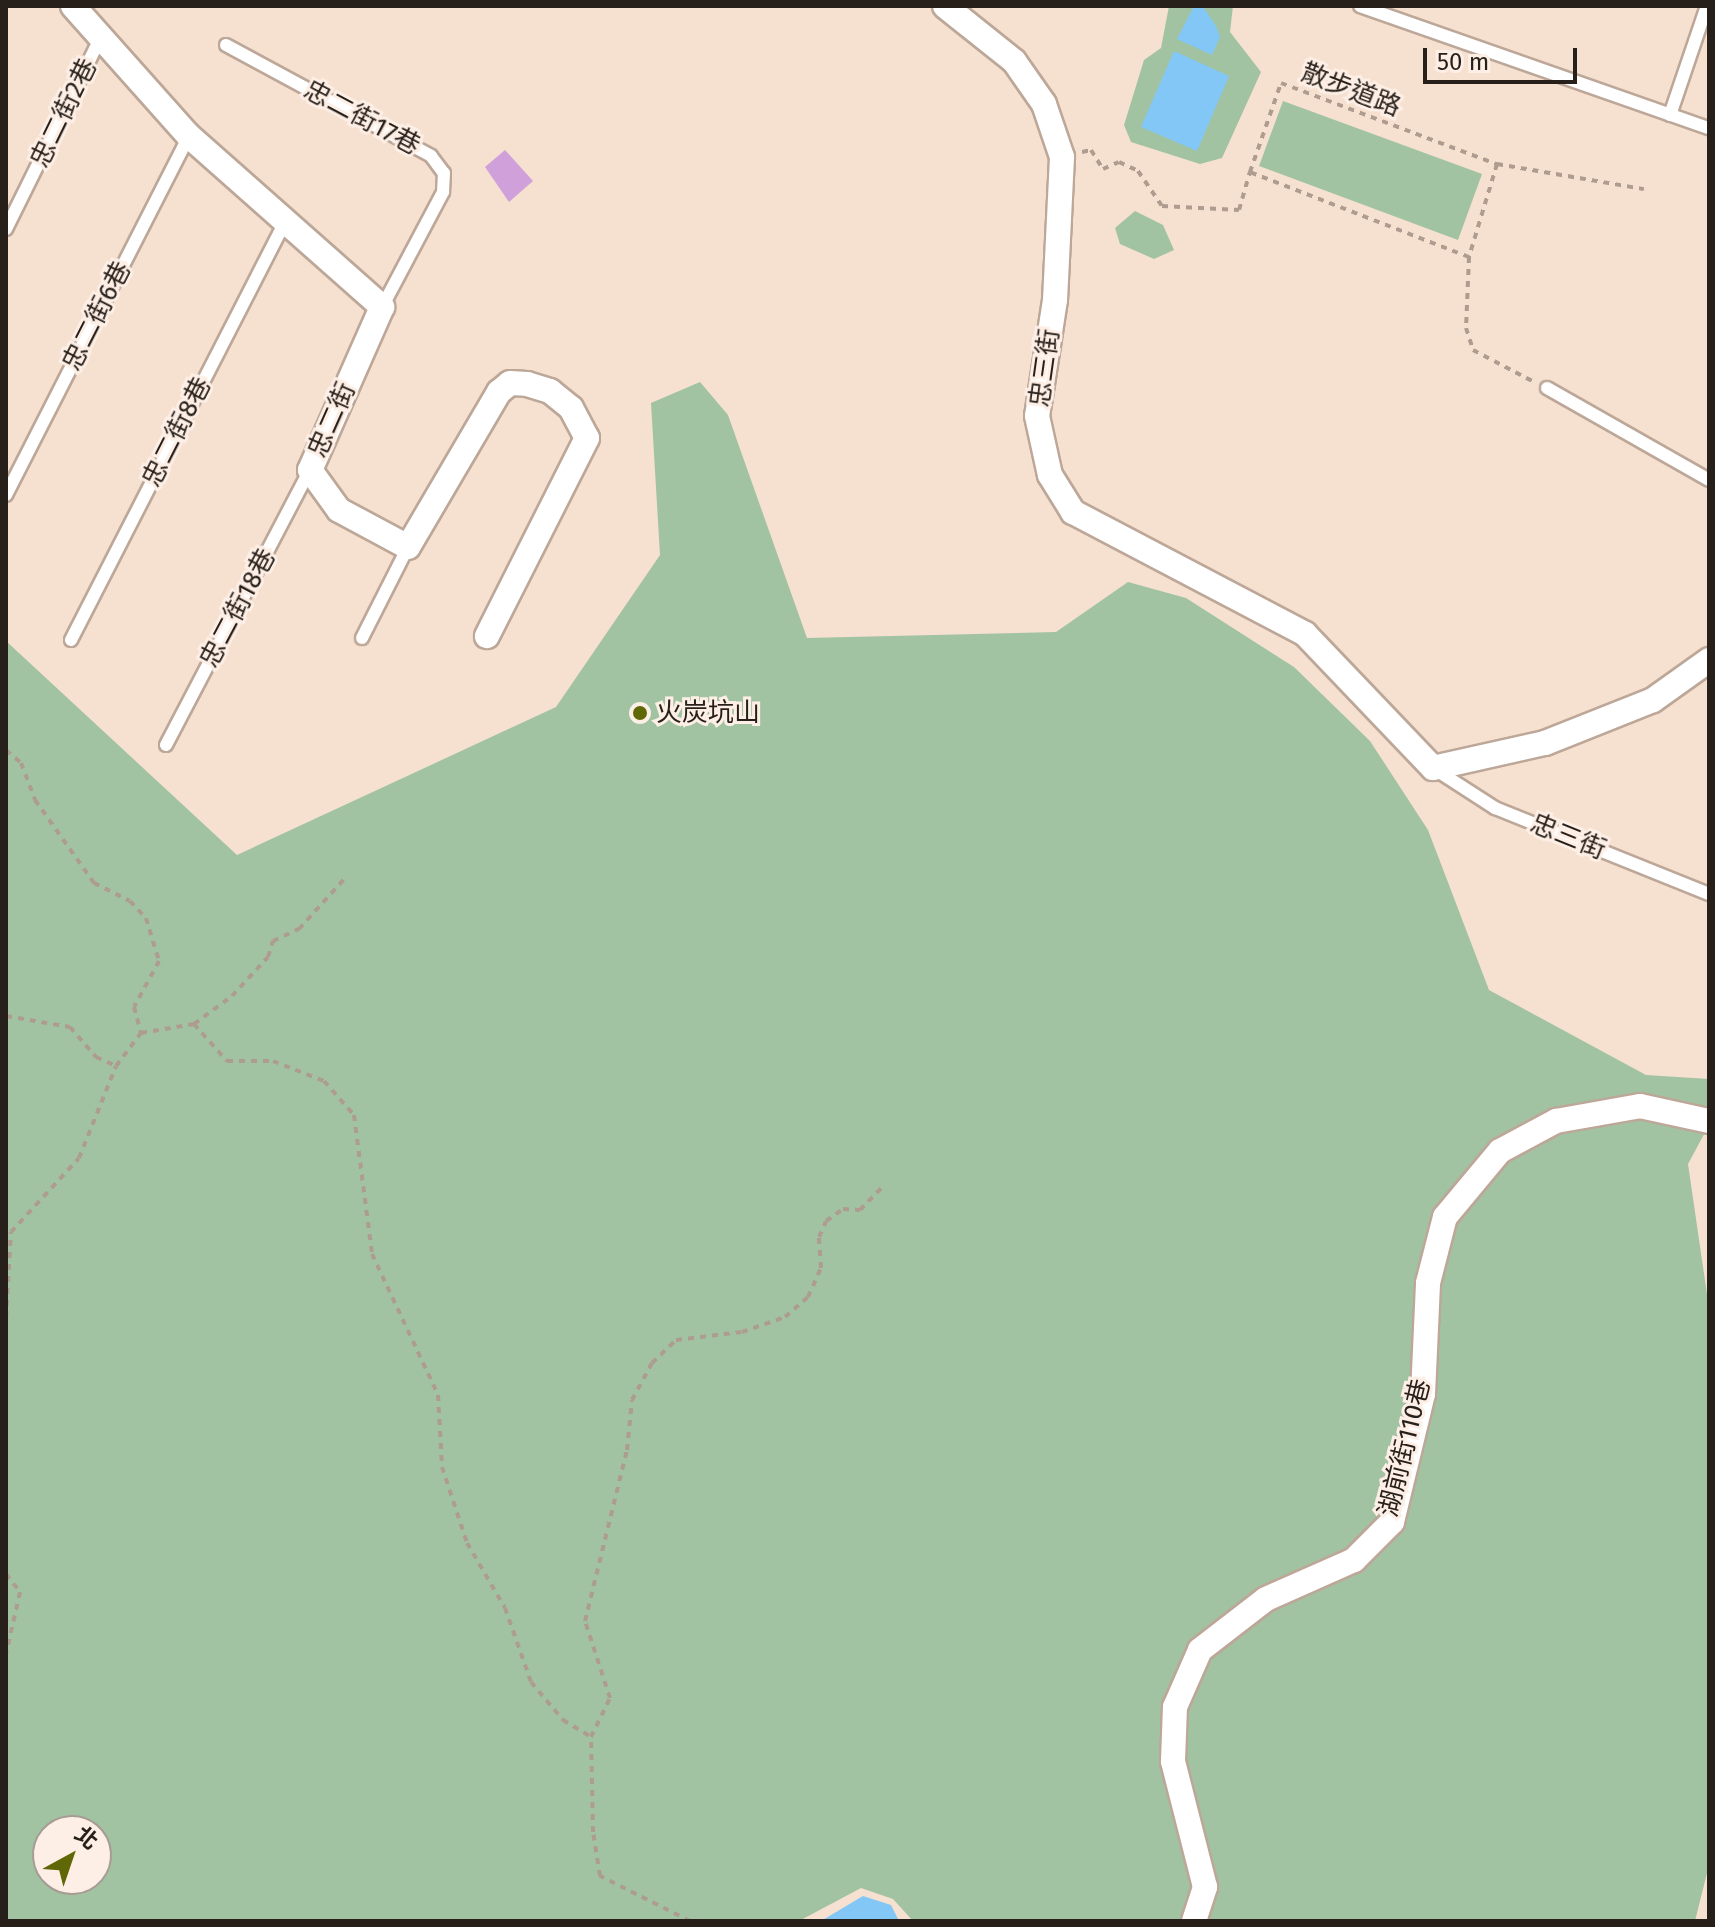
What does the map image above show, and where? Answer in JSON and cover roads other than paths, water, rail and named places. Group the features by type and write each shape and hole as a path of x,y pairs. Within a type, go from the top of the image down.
{"street":[{"path":"73,6 189,136 283,225 382,307"},
{"name":"忠三街","path":"945,6 1014,61 1044,104 1062,157 1055,300 1037,416 1057,487 1073,512 1122,543 1305,634 1433,768"},
{"name":"忠二街","path":"382,307 310,470 339,510 408,547"},
{"path":"408,547 499,392 510,383 527,384 550,391 571,408 587,438 487,636"},
{"path":"1433,768 1572,733 1653,700 1709,660"},
{"name":"湖前街110巷","path":"1194,1921 1205,1887 1173,1761 1175,1707 1200,1650 1266,1599 1354,1560 1392,1522 1423,1394 1428,1283 1445,1217 1500,1151 1556,1121 1640,1106 1709,1121"}],"lane":[{"path":"1360,6 1709,128"},
{"path":"1670,115 1707,6"},
{"name":"忠二街2巷","path":"6,229 100,39"},
{"name":"忠二街17巷","path":"226,45 431,156 444,173 443,192 382,307"},
{"name":"忠二街6巷","path":"6,495 189,136"},
{"name":"忠二街8巷","path":"71,640 283,225"},
{"path":"1547,388 1709,480"},
{"name":"忠二街18巷","path":"166,745 310,470"},
{"path":"362,638 408,547"},
{"name":"忠三街","path":"1433,768 1495,808 1709,894"}],"water":[{"path":"1194,6 1204,8 1216,26 1220,37 1212,55 1177,39"},
{"path":"1174,51 1229,76 1197,151 1141,127"},
{"path":"863,1896 891,1905 899,1921 821,1921"}],"place":[{"name":"火炭坑山","path":"640,713"}]}
